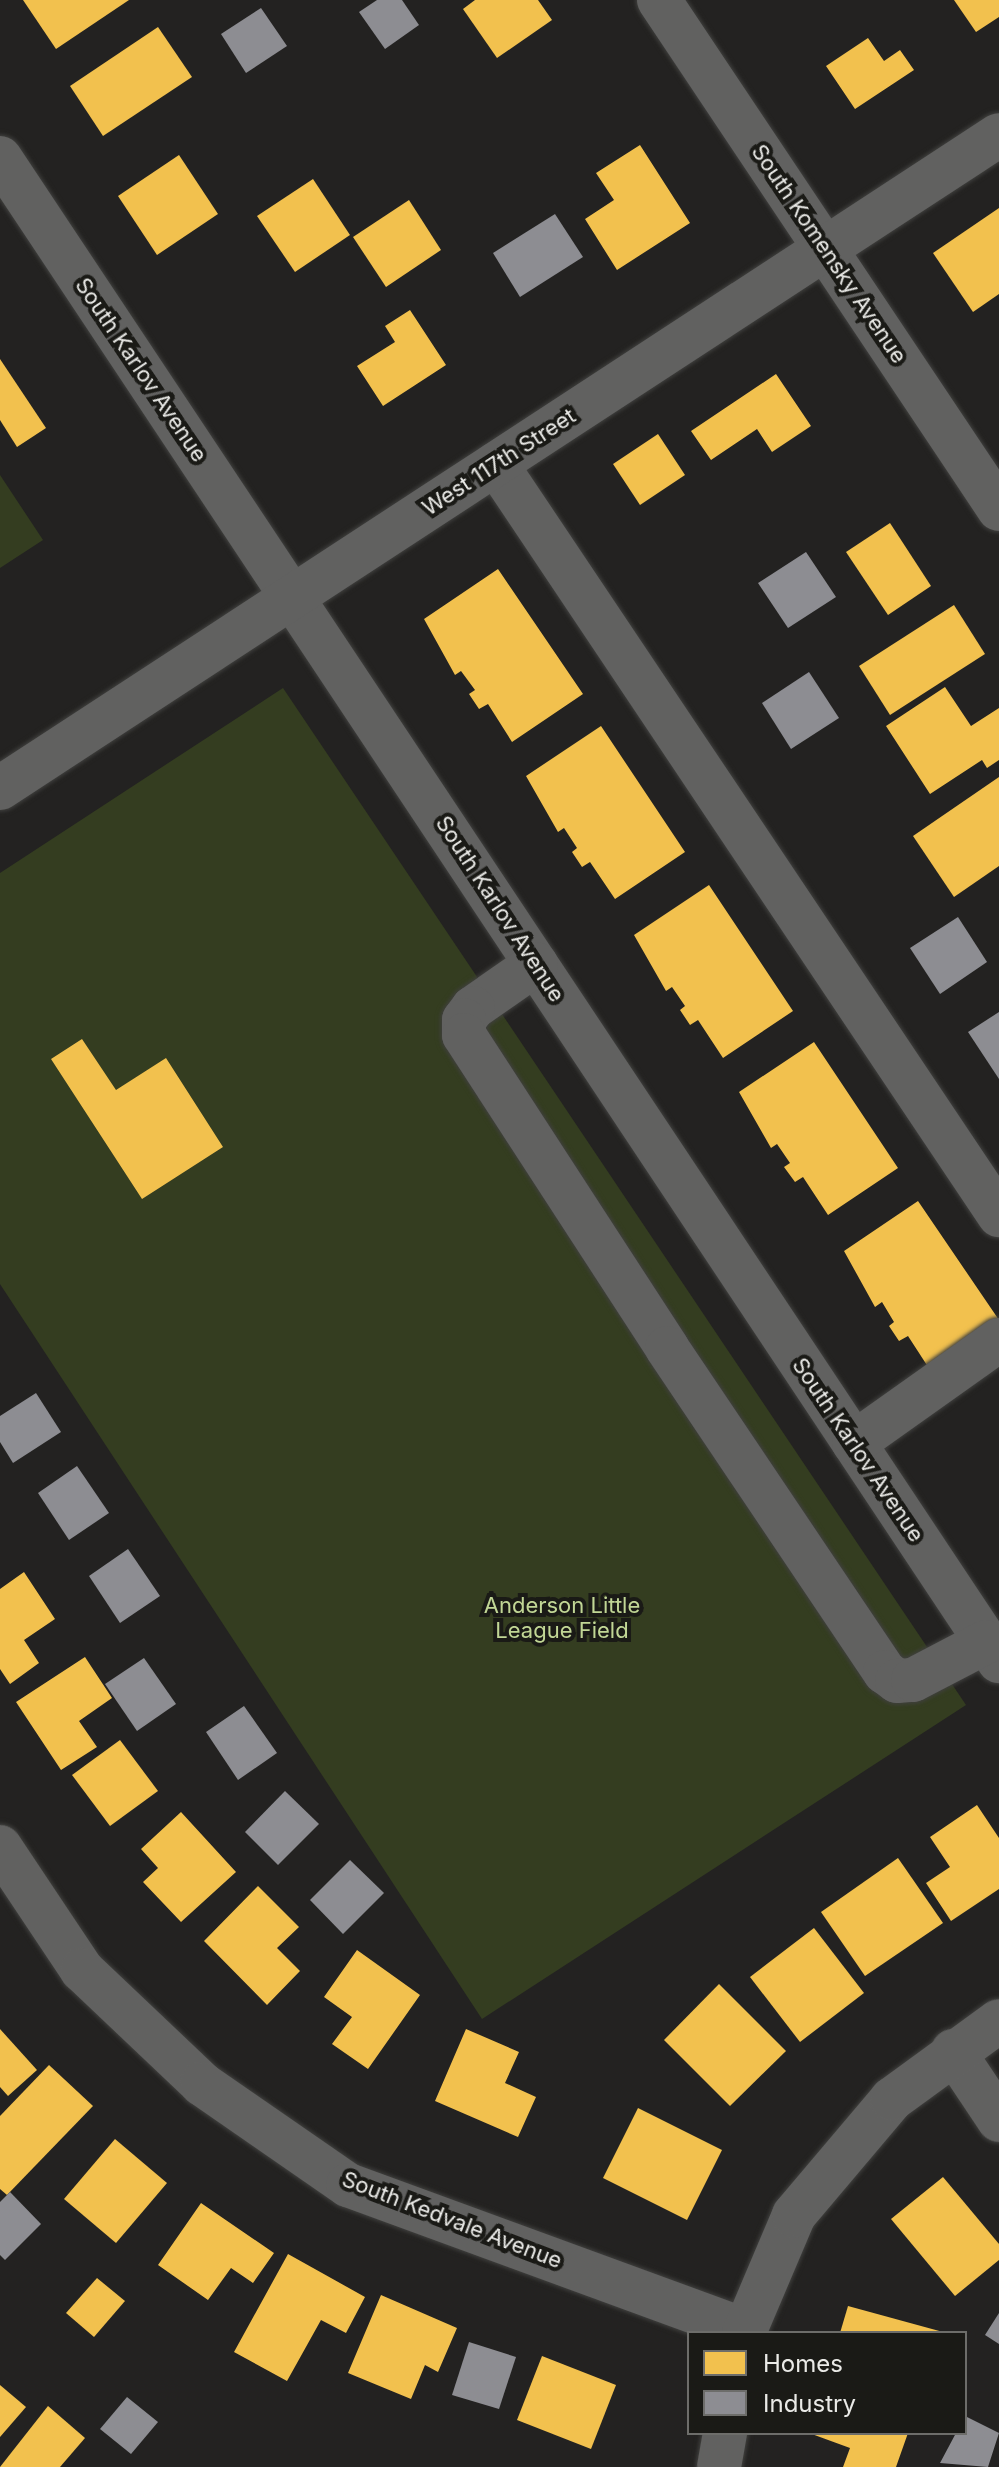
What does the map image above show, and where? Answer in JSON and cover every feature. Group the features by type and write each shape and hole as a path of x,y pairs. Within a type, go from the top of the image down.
{"street":[{"name":"South Komensky Avenue","path":"659,0 999,509"},
{"name":"West 117th Street","path":"0,788 999,135"},
{"name":"South Karlov Avenue","path":"0,158 993,1652"},
{"path":"496,464 999,1215"},
{"path":"536,964 473,1008 464,1020 464,1035 667,1348 885,1672 897,1681 913,1680 993,1652"},
{"path":"854,1443 999,1340"},
{"name":"South Kedvale Avenue","path":"0,1847 82,1970 202,2084 348,2185 741,2331"},
{"path":"744,2331 794,2215 892,2099 953,2051 999,2021"},
{"path":"953,2051 999,2120"},
{"path":"719,2467 725,2435"}],"green space":[{"path":"0,475 43,540 0,568"},
{"name":"Anderson Little League Field","path":"283,688 966,1705 482,2019 0,1284 0,873"}],"building: Homes":[{"path":"23,0 129,0 56,49"},
{"path":"475,0 538,0 552,20 497,58 463,9"},
{"path":"954,0 999,0 999,17 976,32"},
{"path":"158,27 192,77 103,136 70,86"},
{"path":"868,38 884,61 900,50 914,70 855,109 826,66"},
{"path":"640,145 690,223 617,270 585,219 614,200 596,173"},
{"path":"179,155 218,214 157,255 118,196"},
{"path":"313,179 350,235 295,272 257,216"},
{"path":"409,200 441,250 386,287 353,237"},
{"path":"999,208 999,294 973,312 933,253"},
{"path":"410,310 446,365 383,406 357,366 395,342 385,326"},
{"path":"0,359 46,428 17,447 0,420"},
{"path":"776,374 811,426 772,452 757,429 711,460 691,431"},
{"path":"658,434 685,475 640,505 613,464"},
{"path":"890,523 931,586 888,615 846,552"},
{"path":"498,569 583,694 512,742 488,704 479,709 469,694 475,690 461,671 455,675 424,619"},
{"path":"954,605 985,654 890,715 859,666"},
{"path":"945,687 971,726 999,708 999,760 987,768 982,760 930,794 886,726"},
{"path":"601,726 685,852 615,899 590,862 582,867 572,852 577,848 564,828 558,832 526,776"},
{"path":"999,777 999,866 954,897 913,836"},
{"path":"709,885 793,1011 723,1058 698,1020 690,1025 680,1010 685,1006 672,987 666,991 634,935"},
{"path":"82,1039 116,1090 166,1058 223,1147 142,1199 51,1059"},
{"path":"814,1042 898,1168 828,1215 803,1177 795,1182 784,1167 790,1163 777,1144 771,1148 739,1092"},
{"path":"918,1201 999,1320 932,1373 908,1336 899,1341 889,1326 894,1322 882,1302 875,1307 844,1251"},
{"path":"24,1572 55,1619 24,1640 39,1663 10,1684 0,1669 0,1589"},
{"path":"85,1657 112,1698 79,1721 97,1747 61,1770 16,1702"},
{"path":"120,1740 158,1791 110,1826 72,1775"},
{"path":"977,1805 999,1838 999,1889 951,1921 926,1883 950,1867 930,1837"},
{"path":"181,1812 236,1872 181,1922 143,1882 158,1868 141,1849"},
{"path":"898,1858 943,1923 865,1976 821,1912"},
{"path":"258,1886 299,1927 277,1948 300,1971 267,2005 204,1941"},
{"path":"814,1928 864,1993 800,2042 750,1977"},
{"path":"357,1950 420,1995 368,2069 332,2044 352,2017 324,1997"},
{"path":"719,1984 786,2051 730,2106 664,2040"},
{"path":"0,2029 37,2070 8,2096 0,2087"},
{"path":"466,2029 519,2052 505,2083 536,2097 518,2137 435,2101"},
{"path":"49,2065 93,2106 7,2195 0,2189 0,2116"},
{"path":"638,2108 722,2150 687,2220 603,2178"},
{"path":"115,2139 167,2183 116,2243 64,2199"},
{"path":"943,2177 999,2244 999,2260 955,2296 891,2219"},
{"path":"201,2203 274,2253 253,2283 231,2268 208,2300 158,2265"},
{"path":"288,2254 365,2297 346,2333 321,2320 287,2381 234,2352"},
{"path":"97,2278 125,2301 94,2337 66,2313"},
{"path":"381,2295 457,2328 438,2372 425,2365 411,2399 348,2373"},
{"path":"848,2306 939,2331 841,2331"},
{"path":"542,2356 616,2385 591,2449 517,2420"},
{"path":"0,2385 26,2407 0,2437"},
{"path":"48,2406 85,2438 60,2467 0,2467"},
{"path":"814,2435 907,2435 896,2467 843,2467 850,2448"}],"building: Industry":[{"path":"377,0 402,0 419,25 385,49 359,12"},
{"path":"261,8 287,46 246,73 221,34"},
{"path":"555,214 583,257 520,297 493,253"},
{"path":"806,552 836,597 788,628 758,583"},
{"path":"809,672 839,718 791,749 762,703"},
{"path":"958,917 987,962 940,994 910,948"},
{"path":"999,1012 999,1079 968,1032"},
{"path":"36,1393 61,1432 13,1463 0,1442 0,1416"},
{"path":"77,1466 109,1513 69,1540 38,1493"},
{"path":"128,1549 160,1596 120,1623 89,1576"},
{"path":"144,1658 176,1704 137,1731 105,1684"},
{"path":"244,1706 277,1753 238,1780 206,1732"},
{"path":"285,1791 319,1824 278,1865 245,1832"},
{"path":"350,1860 384,1893 343,1934 310,1900"},
{"path":"10,2192 41,2224 5,2260 0,2255 0,2202"},
{"path":"999,2313 999,2344 985,2335"},
{"path":"469,2342 516,2357 499,2409 452,2395"},
{"path":"127,2397 158,2422 131,2454 100,2429"},
{"path":"967,2417 999,2433 988,2467 940,2463 955,2435 967,2435"}]}
